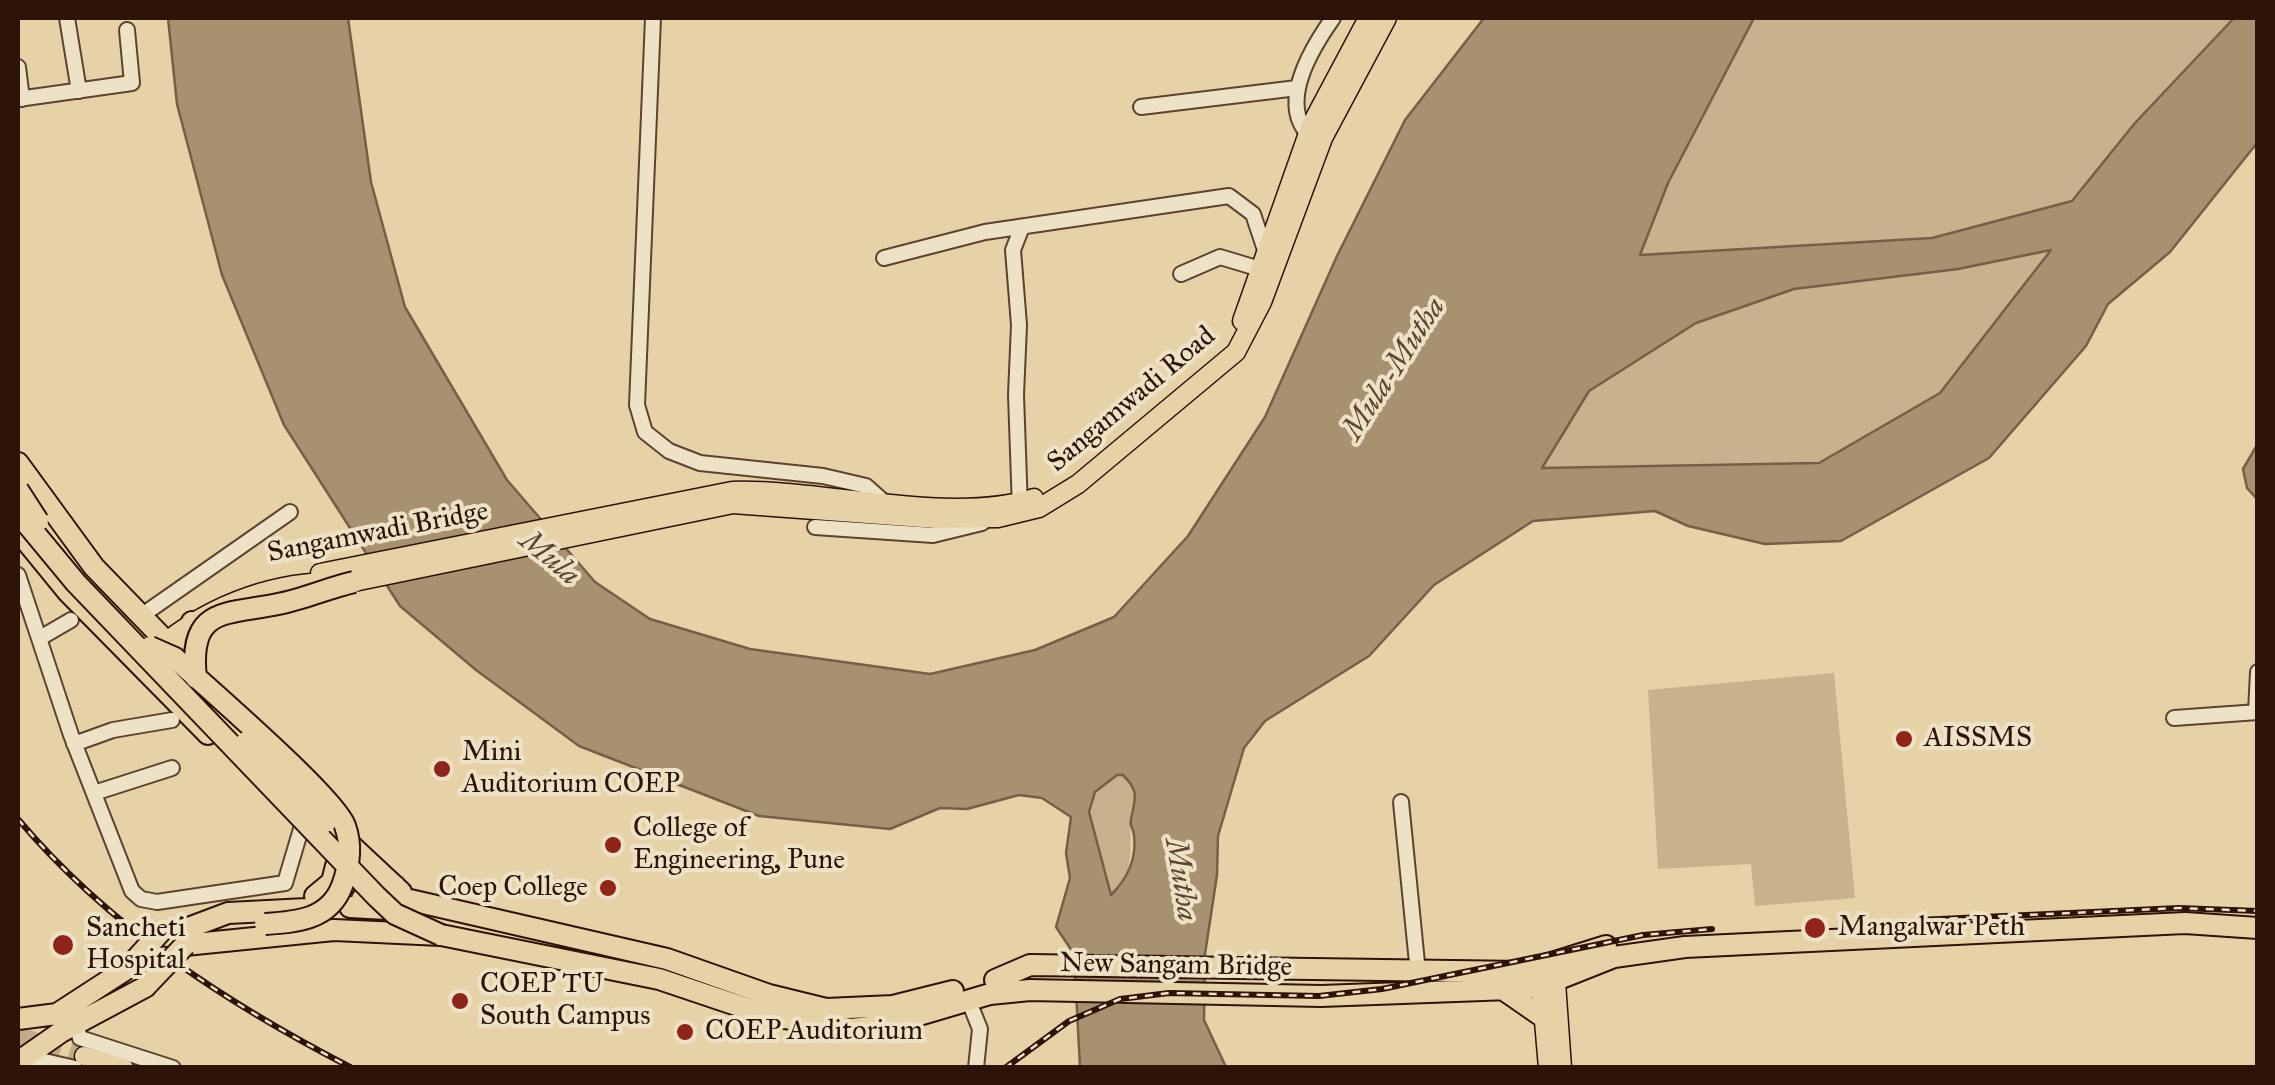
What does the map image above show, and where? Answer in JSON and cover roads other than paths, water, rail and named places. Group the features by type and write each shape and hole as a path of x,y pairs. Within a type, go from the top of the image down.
{"highway":[{"path":"18,463 94,567 141,616 148,651"},
{"path":"18,490 63,552 148,651 194,720 336,866 364,903"},
{"path":"18,512 76,583 330,851 395,914 441,935"},
{"path":"18,531 403,893"},
{"path":"191,671 200,632 216,615 276,605 354,582"},
{"path":"192,622 185,648 191,671 335,815 332,827"},
{"path":"148,651 175,658 191,671 323,797 345,823 348,865 331,904 311,918 172,936"},
{"path":"315,896 329,886 336,866"},
{"path":"172,936 228,914 364,903 403,893 667,959 769,995 826,1009 893,1006 995,980 1030,978"},
{"path":"18,1063 69,1022 136,977 172,936 178,917 210,906 315,896 348,894 364,903"},
{"path":"1321,982 1351,987 1504,990 1548,974 1643,951 2184,910 2258,915"},
{"path":"1936,928 2185,924 2258,928"},
{"path":"172,936 334,930 441,935 658,979 766,1015 852,1029 882,1026 1030,978"},
{"path":"1351,987 1418,974"},
{"path":"1321,982 1418,974 1548,974"},
{"name":"New Sangam Bridge","path":"1030,978 1321,982"},
{"path":"1504,990 1543,1017"},
{"path":"18,1019 69,1022"},
{"path":"18,1019 27,1029 18,1038"}],"main road":[{"name":"Sangamwadi Road","path":"1020,508 1094,460 1222,353 1240,329 1263,261 1368,18"},
{"name":"Sangamwadi Road","path":"883,509 996,512 1020,508 1078,484 1236,352 1262,302 1314,139 1387,18"},
{"name":"Sangamwadi Bridge","path":"148,651 237,588 777,490 883,509"},
{"name":"Sangamwadi Bridge","path":"148,651 192,622 207,606 311,583 354,582 701,503"},
{"path":"1548,974 1543,1017 1548,1068"},
{"path":"1548,974 1562,1068"},
{"path":"79,1062 124,1068"}],"street":[{"path":"67,18 79,91"},
{"path":"653,18 637,405 645,432 668,451 700,463 823,476 866,486 883,509"},
{"path":"1314,139 1296,115 1298,88 1317,41 1333,18"},
{"path":"18,67 20,99 132,83 126,30"},
{"path":"1141,107 1298,88"},
{"path":"884,258 1022,227 1229,196 1253,214 1263,261 1220,257 1181,274"},
{"path":"1020,508 1019,325 1013,250 1022,227"},
{"path":"141,616 290,512"},
{"path":"815,527 933,535 996,512"},
{"path":"18,575 74,744 132,891 141,899 158,902 285,883 301,829"},
{"path":"40,638 71,620"},
{"path":"2174,718 2257,712 2258,672"},
{"path":"74,744 112,730 172,720"},
{"path":"94,793 172,768"},
{"path":"1401,802 1418,974"},
{"path":"968,999 980,1029 976,1068"},
{"path":"69,1022 80,1038 173,1068"},
{"path":"18,1063 79,1062"}],"water":[{"path":"168,18 348,18 371,182 405,307 507,480 595,582 650,619 750,649 930,674 1035,650 1114,617 1188,536 1265,417 1337,256 1405,120 1484,18 1754,18 1668,183 1640,255 1932,238 2072,201 2135,123 2234,18 2257,18 2257,143 2170,252 2108,304 2086,346 1989,458 1841,541 1765,544 1688,526 1655,511 1533,521 1434,585 1369,656 1265,721 1244,748 1218,836 1217,875 1205,954 1204,1020 1226,1067 1080,1067 1074,954 1056,927 1070,878 1066,853 1071,817 1042,798 1019,795 967,809 940,808 890,829 759,816 579,746 476,670 400,606 284,425 222,275 177,104","holes":["2051,250 1940,393 1819,463 1542,468 1589,391 1696,323 1794,289 1958,269","1117,775 1123,775 1134,791 1130,823 1135,844 1130,868 1111,895 1089,812 1095,792"]},
{"path":"2257,445 2257,499 2247,488 2243,469"}],"tunnel":[{"path":"18,1036 84,1056"}],"railway":[{"path":"18,819 91,894 173,960 260,1017 352,1068"},
{"path":"1918,920 2179,908 2258,911"},
{"path":"1005,1068 1069,1021 1120,999 1169,993 1319,996 1382,989 1643,935 1712,929"}],"place":[{"name":"AISSMS","path":"1904,739"},
{"name":"Mini Auditorium COEP","path":"442,769"},
{"name":"College of Engineering, Pune","path":"613,845"},
{"name":"Coep College","path":"608,888"},
{"name":"Mangalwar Peth","path":"1815,928"},
{"name":"Sancheti Hospital","path":"63,945"},
{"name":"COEP TU South Campus","path":"460,1001"},
{"name":"COEP Auditorium","path":"685,1032"}],"water label":[{"name":"Mula-Mutha","path":"1395,369"},
{"name":"Mula","path":"549,559"},
{"name":"Mutha","path":"1180,880"}]}
